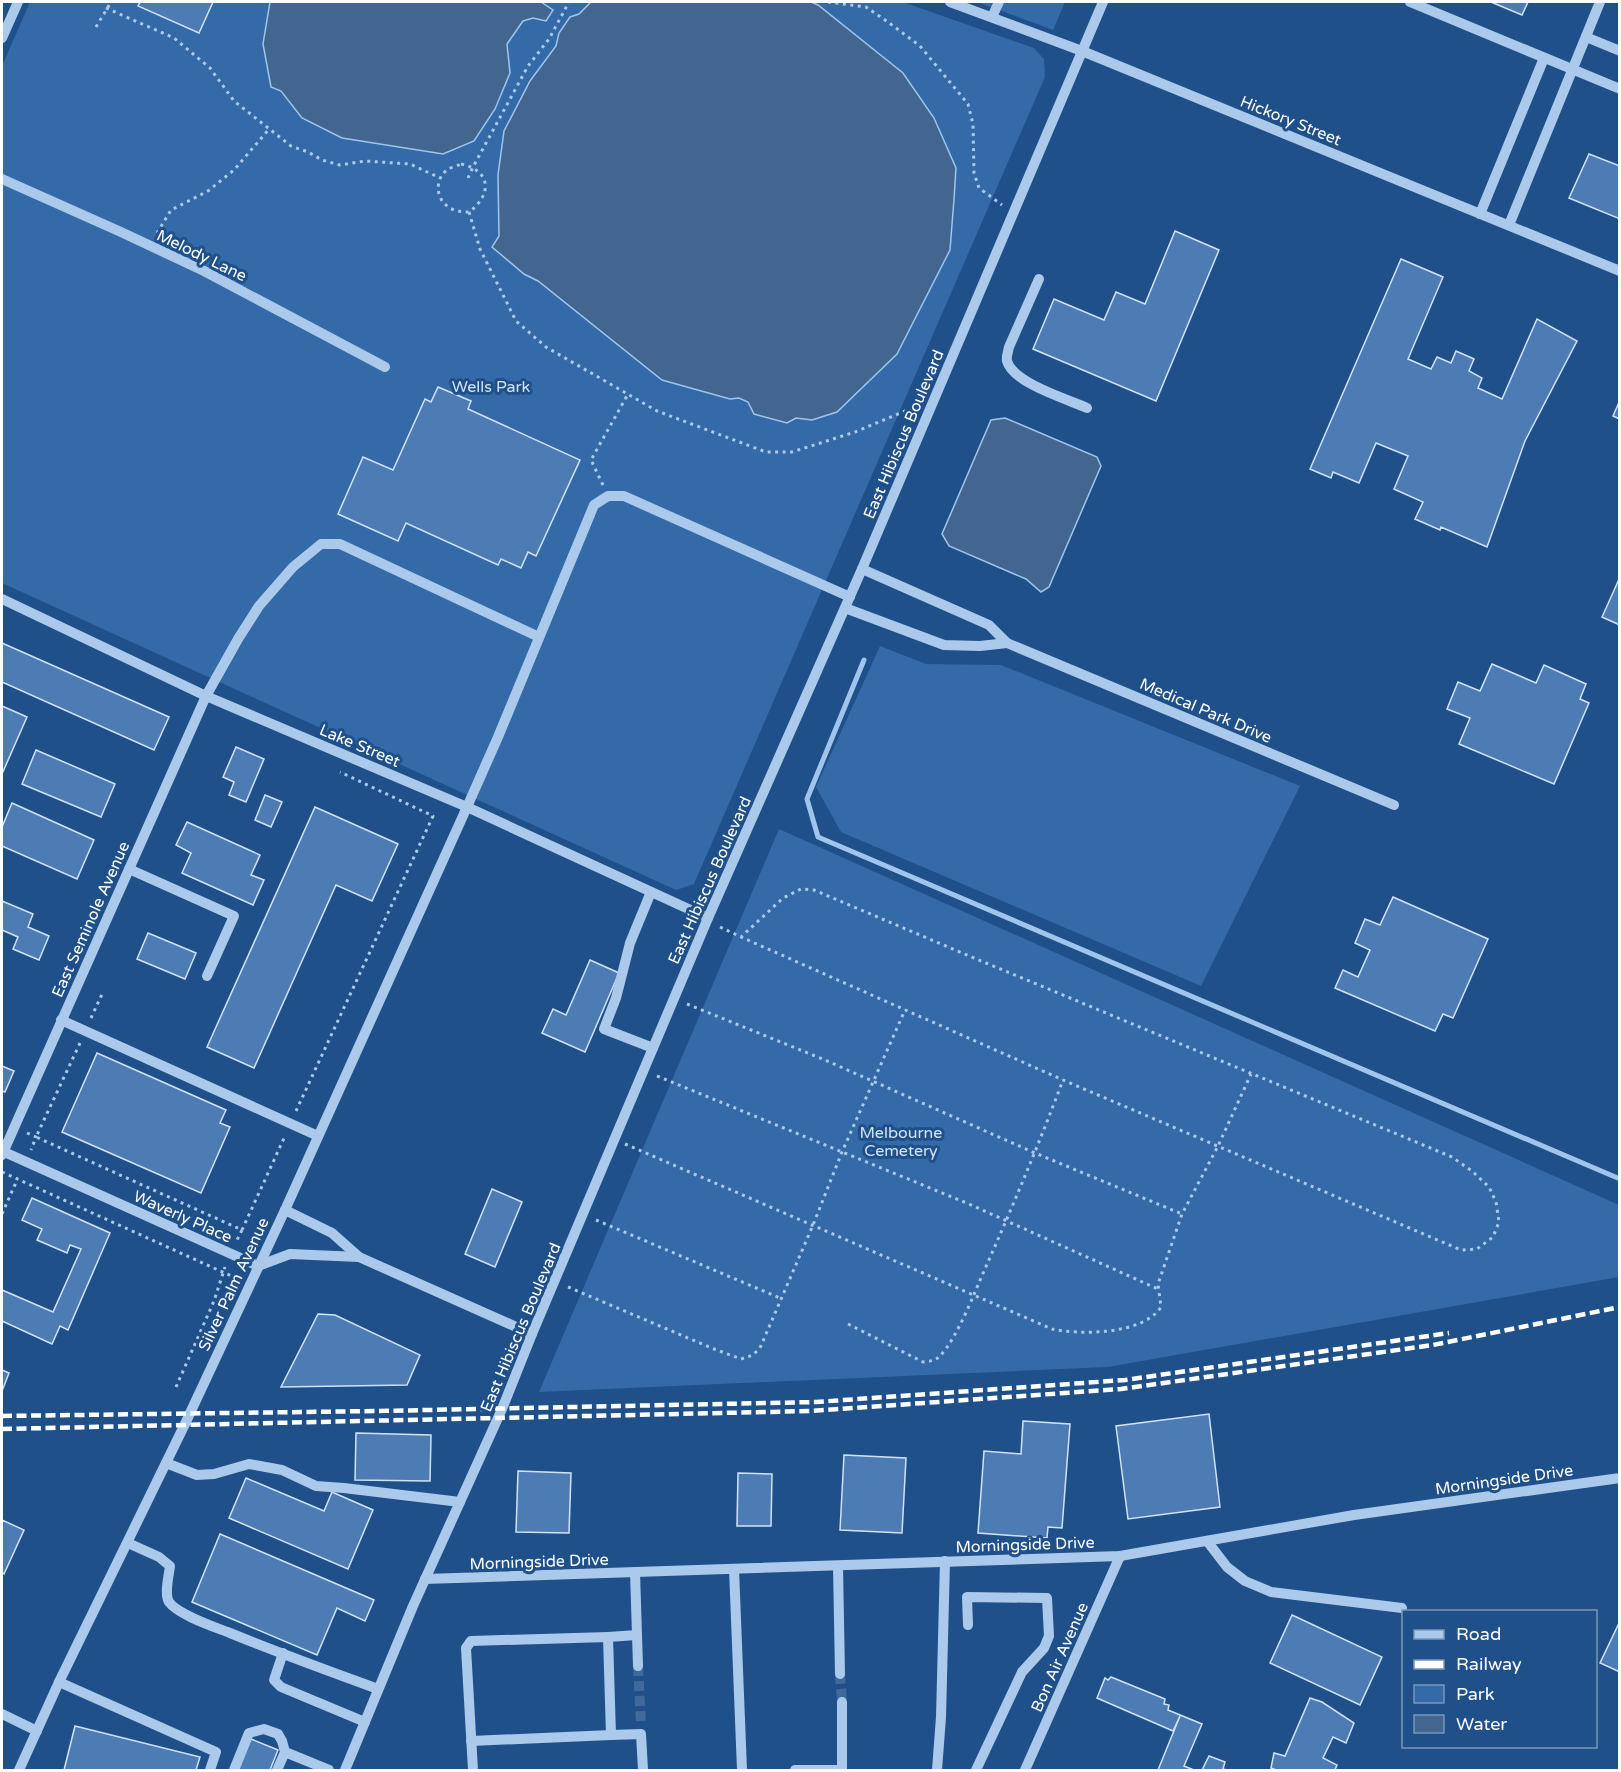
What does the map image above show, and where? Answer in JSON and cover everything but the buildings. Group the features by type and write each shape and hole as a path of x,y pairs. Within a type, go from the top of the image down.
{"street":[{"path":"2,38 18,2"},
{"name":"Hickory Street","path":"950,2 1082,51 1620,271"},
{"path":"992,17 999,2"},
{"name":"East Hibiscus Boulevard","path":"345,1770 425,1580 502,1409 708,920 848,603 1103,2"},
{"path":"1410,2 1620,89"},
{"path":"1509,225 1600,2"},
{"path":"1586,37 1620,51"},
{"path":"1480,214 1544,58"},
{"name":"Melody Lane","path":"2,179 204,271 385,367"},
{"path":"1039,279 1009,347 1006,359 1012,372 1024,381 1087,408"},
{"name":"Medical Park Drive","path":"608,495 624,496 848,603 944,645 980,646 1006,643"},
{"name":"Silver Palm Avenue","path":"19,1770 285,1210 498,737 594,505 608,495"},
{"name":"East Seminole Avenue","path":"2,1152 206,696 259,606 293,567 321,544 340,544 539,637"},
{"name":"Medical Park Drive","path":"862,569 989,625 1006,643 1394,805"},
{"name":"Lake Street","path":"2,599 206,696 467,807 708,920"},
{"path":"129,869 234,916 207,976"},
{"path":"651,892 630,944 620,987 604,1029 653,1048"},
{"path":"61,1020 318,1137"},
{"name":"Waverly Place","path":"2,1152 258,1266"},
{"path":"285,1210 332,1233 359,1257 532,1334"},
{"path":"258,1266 291,1254 359,1257"},
{"path":"166,1463 197,1475 214,1474 249,1464 282,1470 316,1486 460,1502"},
{"name":"Morningside Drive","path":"425,1580 1120,1557 1354,1515 1620,1478"},
{"path":"1208,1541 1227,1567 1245,1581 1271,1592 1402,1608"},
{"path":"128,1543 159,1557 170,1566 165,1596 178,1610 199,1621 378,1689"},
{"name":"Bon Air Avenue","path":"1025,1770 1120,1557"},
{"path":"937,1770 945,1561"},
{"path":"838,1566 840,1674"},
{"path":"734,1569 742,1770"},
{"path":"635,1572 638,1666"},
{"path":"968,1625 967,1597 1047,1598 1049,1636 1044,1648 1022,1672 976,1770"},
{"path":"473,1770 466,1648 471,1641 637,1635"},
{"path":"608,1637 611,1735"},
{"path":"283,1653 274,1680 281,1687 365,1722"},
{"path":"60,1682 216,1752 210,1770"},
{"path":"795,1770 843,1770 842,1702"},
{"path":"2,1714 37,1731"},
{"path":"471,1741 611,1735 641,1728 643,1770"},
{"path":"234,1770 249,1733 264,1730 278,1734 282,1741 285,1752 277,1770"},
{"path":"285,1752 329,1770"}],"path":[{"path":"96,27 111,2"},
{"path":"468,178 528,66 549,39 569,2"},
{"path":"828,2 866,8 920,46 968,104 973,124 974,173 979,188 1013,213"},
{"path":"106,8 174,38 210,68 234,101 291,146 322,160 340,165 365,161 410,164 440,178"},
{"path":"149,245 171,210 208,191 234,170 270,128"},
{"path":"461,164 473,167 484,180 486,192 480,204 469,213 458,212 446,207 438,188 440,178 446,171 461,164"},
{"path":"469,213 480,249 516,321 546,347 657,411 766,452 792,452 855,432 935,398"},
{"path":"608,495 591,460 628,394"},
{"path":"176,1387 214,1301 222,1273 433,816 340,772"},
{"path":"708,920 741,937 1064,1080 1461,1250 1477,1249 1493,1237 1499,1222 1496,1202 1489,1187 1452,1157 814,890 801,889 783,898 741,937"},
{"path":"103,992 36,1137 242,1230"},
{"path":"674,999 825,1060 1035,1153 1182,1214"},
{"path":"555,1281 714,1349 741,1359 753,1355 760,1348 842,1152 905,1010"},
{"path":"644,1071 1006,1220 1158,1289"},
{"path":"615,1140 1052,1329 1069,1333 1084,1333 1120,1329 1138,1324 1157,1314 1161,1308 1158,1284 1182,1214 1218,1146 1251,1074"},
{"path":"848,1324 923,1362 936,1360 942,1354 953,1338 974,1294 1064,1080"},
{"path":"2,1172 249,1285"},
{"path":"583,1215 781,1298"}],"green space":[{"name":"Wells Park","path":"30,2 903,2 1034,48 1044,59 1045,77 694,884 676,890 2,583 2,66"},
{"path":"977,2 1065,2 1053,30"},
{"path":"880,646 926,664 1001,665 1300,786 1201,986 841,832 816,787"},
{"name":"Melbourne Cemetery","path":"779,829 1619,1205 1619,1277 1108,1367 539,1392"}],"water":[{"path":"270,2 541,2 553,10 546,21 533,18 523,21 507,44 510,73 495,109 474,141 443,154 342,138 302,118 281,91 271,87 263,44"},
{"path":"591,2 811,2 818,5 903,73 934,118 956,168 950,250 897,354 837,412 812,420 796,418 787,423 754,414 748,402 739,398 730,399 662,380 492,247 499,236 498,175 504,131 530,81 556,46 559,33 570,17 579,14"},
{"path":"1005,418 1097,457 1101,466 1049,587 1041,592 1026,579 949,546 942,534 991,420"}],"waterway":[{"path":"864,660 807,799 818,837 1620,1179"}],"tunnel":[{"path":"638,1666 641,1723"},
{"path":"840,1674 842,1702"}],"railway":[{"path":"2,1429 811,1411 1121,1389 1433,1345 1620,1307"},
{"path":"2,1416 816,1402 1125,1380 1449,1333"}]}
